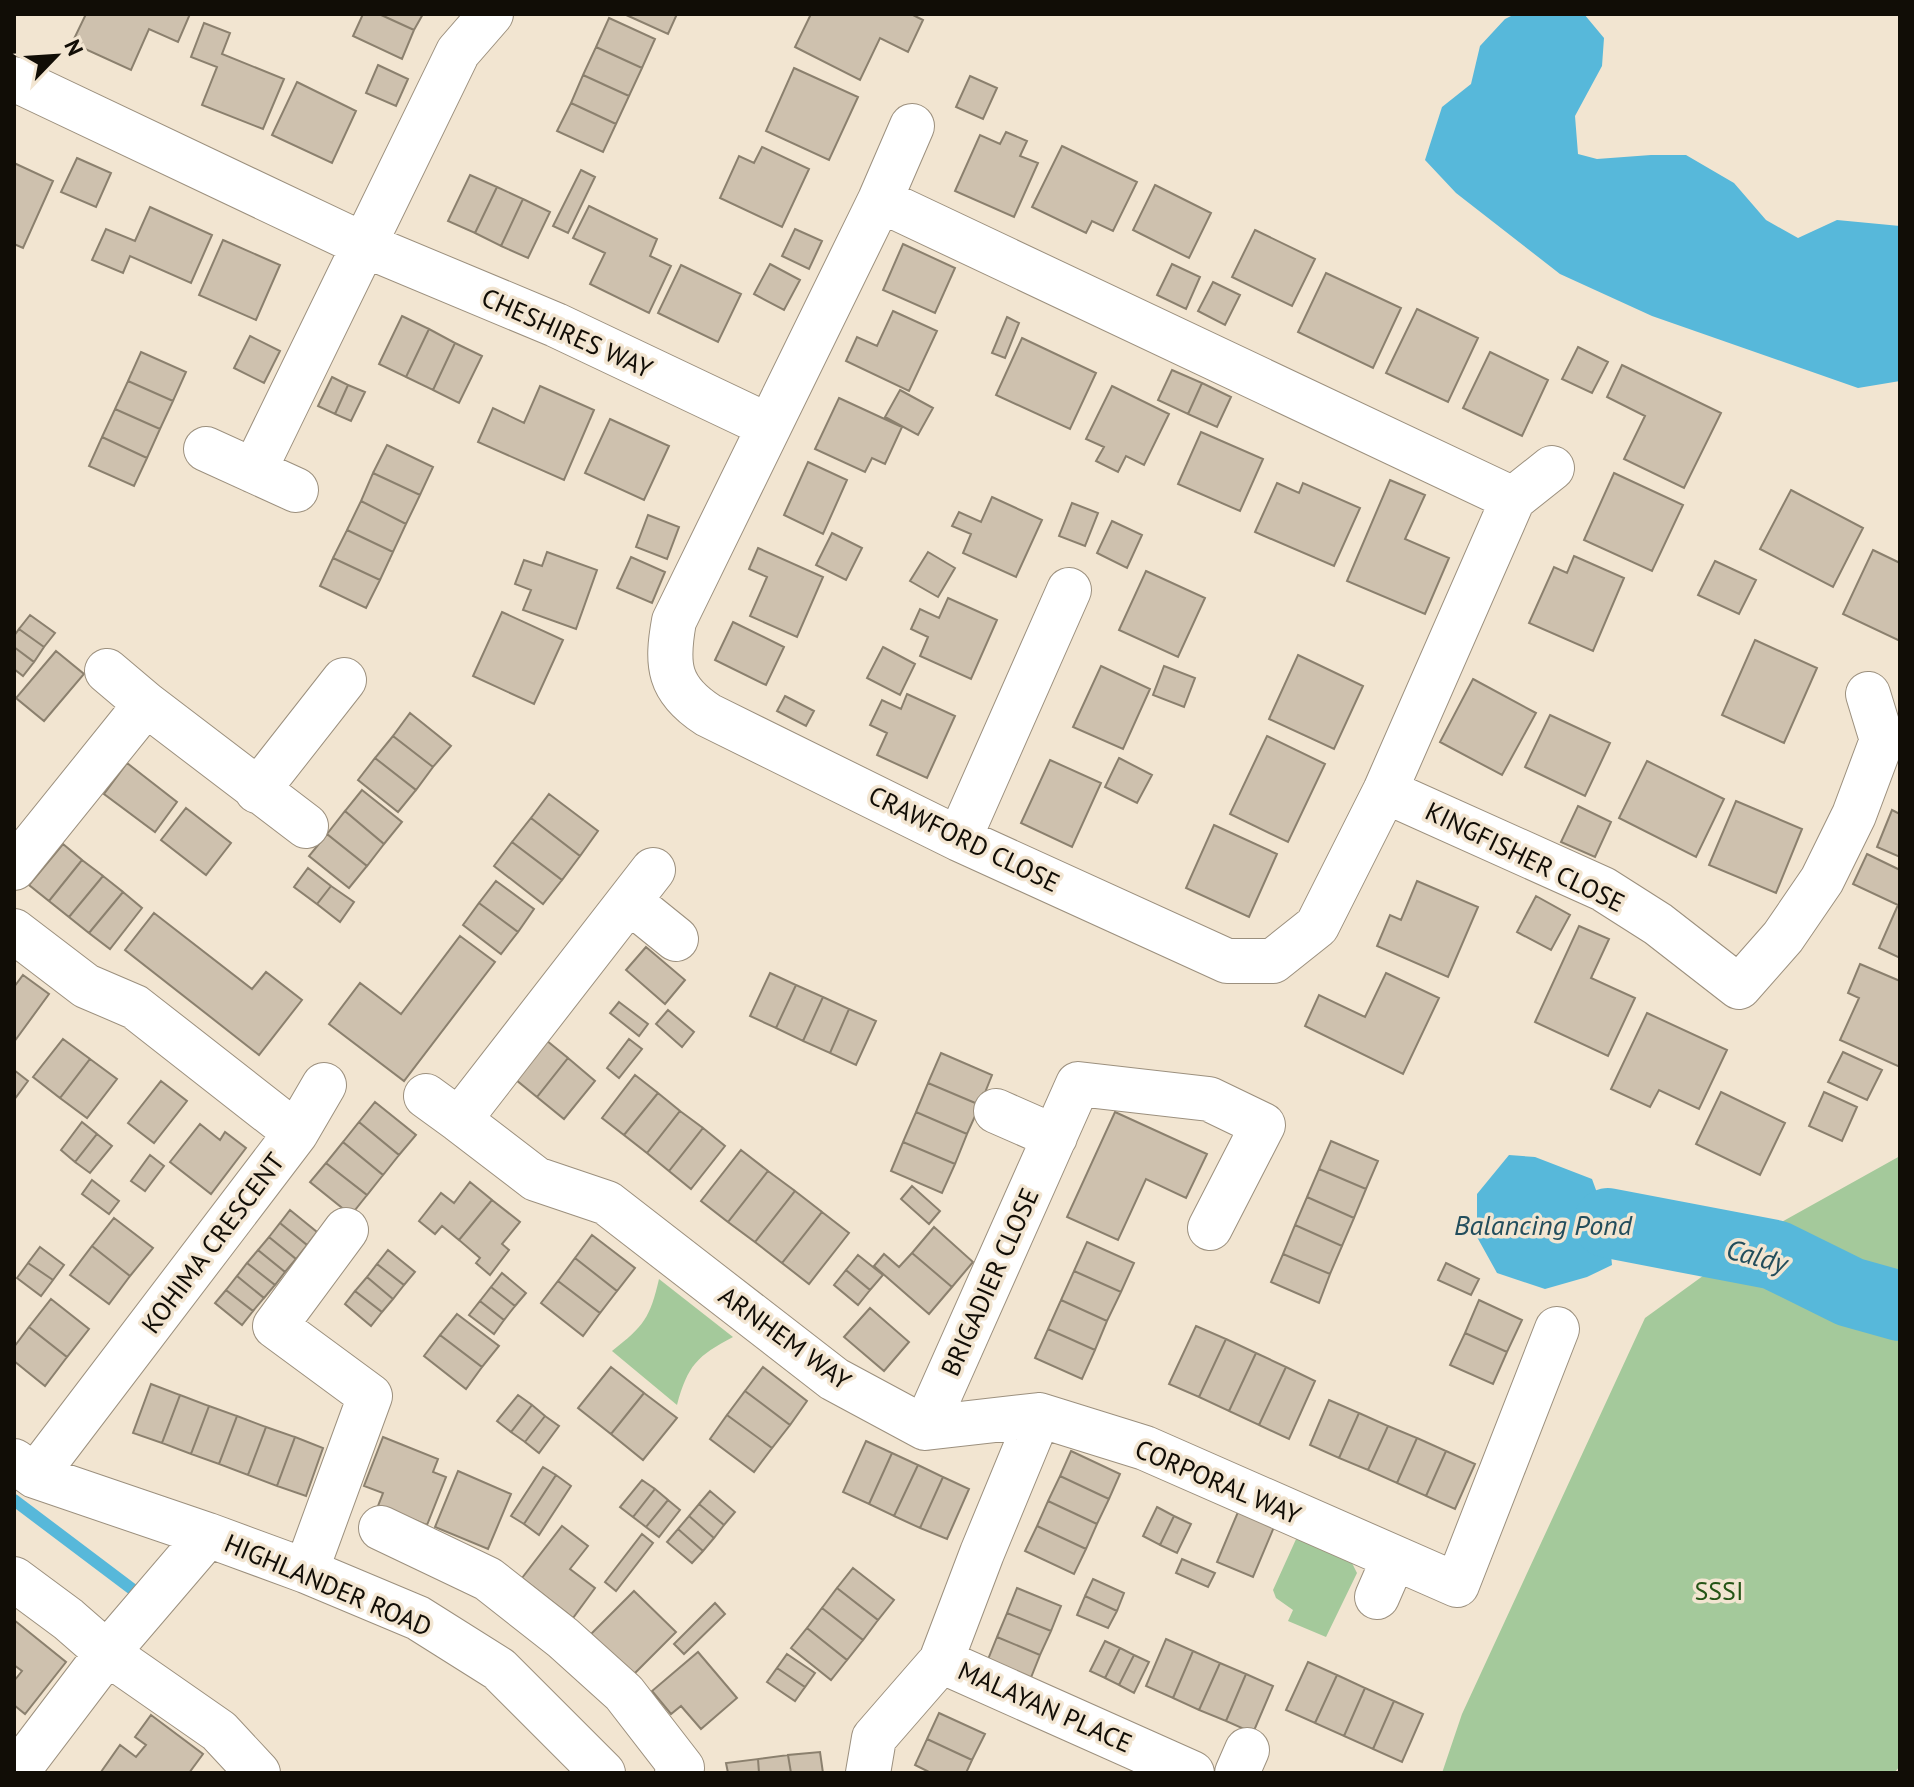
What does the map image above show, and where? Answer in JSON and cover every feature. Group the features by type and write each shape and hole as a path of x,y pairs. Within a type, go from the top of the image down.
{"street":[{"path":"254,471 458,52 491,14"},
{"name":"CHESHIRES WAY","path":"14,79 362,244 556,325 769,426"},
{"name":"CRAWFORD CLOSE","path":"912,126 880,200 674,621 668,654 674,681 692,705 708,715 959,839 1227,961 1273,961 1317,926 1385,791 1513,499 1552,468"},
{"path":"880,200 1513,499"},
{"path":"206,449 296,490"},
{"path":"959,839 1069,590"},
{"path":"107,671 257,791 306,826"},
{"path":"257,791 344,680"},
{"name":"KINGFISHER CLOSE","path":"1385,791 1603,889 1658,924 1745,1003 1783,937 1822,880 1891,739 1868,694"},
{"path":"14,868 146,704"},
{"name":"ARNHEM WAY","path":"676,939 641,886 443,1108 536,1179 607,1203 834,1379 925,1428"},
{"name":"KOHIMA CRESCENT","path":"14,931 86,986 135,1007 296,1133 25,1469"},
{"name":"BRIGADIER CLOSE","path":"925,1428 1078,1084 1209,1099 1263,1125 1210,1228"},
{"path":"296,1133 324,1085"},
{"path":"996,1111 1055,1137"},
{"path":"306,1571 370,1396 275,1326 346,1230"},
{"name":"CORPORAL WAY","path":"1039,1415 1145,1448 1457,1585 1557,1329"},
{"path":"868,1773 874,1738 941,1661 1039,1415 925,1428"},
{"name":"HIGHLANDER ROAD","path":"25,1469 306,1571 418,1618 499,1669 603,1773"},
{"path":"381,1528 488,1579 563,1638 624,1693 682,1768 677,1773"},
{"path":"16,1773 107,1653 208,1535"},
{"path":"1377,1597 1394,1558"},
{"path":"14,1579 107,1653 219,1731 258,1773"},
{"name":"MALAYAN PLACE","path":"941,1661 1192,1773"}],"green space":[{"name":"SSSI","path":"1900,1156 1900,1300 1762,1234 1764,1264 1900,1308 1900,1766 1894,1773 1442,1773 1462,1714 1645,1318 1762,1233"},
{"path":"659,1279 733,1337 696,1363 685,1380 677,1405 612,1351 632,1335 644,1320"},
{"path":"1297,1537 1352,1563 1357,1573 1326,1637 1288,1621 1293,1610 1276,1598 1273,1590"}],"water":[{"path":"1515,14 1584,14 1604,38 1602,66 1575,116 1578,154 1597,159 1686,155 1734,183 1766,220 1798,238 1837,220 1900,226 1900,381 1858,388 1652,316 1560,274 1456,193 1425,160 1442,107 1471,84 1480,46 1505,19"},
{"name":"Balancing Pond","path":"1509,1155 1535,1157 1592,1179 1608,1223 1612,1265 1587,1277 1545,1289 1497,1273 1477,1237 1477,1194"}],"building":[{"path":"86,14 190,14 178,42 149,29 131,70 72,43"},
{"path":"363,14 379,14 414,30 402,59 353,36"},
{"path":"379,14 423,14 414,30"},
{"path":"624,14 677,14 668,34"},
{"path":"811,14 911,14 923,20 908,52 880,38 860,80 795,47"},
{"path":"609,18 655,39 642,68 596,47"},
{"path":"204,23 230,33 222,54 284,79 263,129 202,105 217,67 191,57"},
{"path":"596,47 642,68 629,96 583,75"},
{"path":"378,65 408,79 396,106 366,93"},
{"path":"794,68 858,97 829,160 766,131"},
{"path":"583,75 629,96 616,124 571,103"},
{"path":"970,76 997,88 983,119 956,107"},
{"path":"297,82 356,111 332,163 272,135"},
{"path":"571,103 616,124 603,152 557,131"},
{"path":"1006,132 1027,141 1020,156 1038,163 1014,217 955,191 980,135 1000,144"},
{"path":"1062,146 1137,182 1113,231 1092,221 1086,233 1032,207"},
{"path":"762,147 809,169 782,227 720,198 739,156 754,163"},
{"path":"77,158 111,173 96,207 61,192"},
{"path":"14,163 53,181 23,248 14,244"},
{"path":"581,170 595,177 568,233 553,226"},
{"path":"470,175 497,187 475,233 448,221"},
{"path":"1155,185 1211,213 1189,258 1133,230"},
{"path":"497,187 523,199 501,246 475,233"},
{"path":"523,199 550,212 528,258 501,246"},
{"path":"589,206 657,239 650,256 671,266 649,313 590,284 605,253 573,238"},
{"path":"150,207 212,235 191,283 130,256 123,273 92,260 106,229 135,241"},
{"path":"795,229 822,241 809,269 782,256"},
{"path":"1255,230 1315,259 1292,306 1232,277"},
{"path":"223,240 280,265 256,320 199,295"},
{"path":"903,244 955,268 935,313 883,290"},
{"path":"770,264 800,280 784,310 754,294"},
{"path":"1172,264 1200,277 1186,309 1157,295"},
{"path":"681,265 741,294 718,342 658,313"},
{"path":"1326,273 1401,308 1373,368 1298,332"},
{"path":"1213,282 1240,295 1225,325 1198,311"},
{"path":"1417,309 1478,338 1448,402 1386,373"},
{"path":"893,311 937,331 909,391 846,361 857,337 877,346"},
{"path":"402,316 429,329 406,377 379,364"},
{"path":"1007,317 1019,323 1005,358 992,353"},
{"path":"429,329 455,343 433,390 406,377"},
{"path":"250,336 280,351 264,383 234,368"},
{"path":"1022,338 1096,373 1070,429 996,395"},
{"path":"455,343 482,356 459,403 433,390"},
{"path":"1578,347 1608,362 1592,393 1562,379"},
{"path":"141,352 186,372 173,401 128,381"},
{"path":"1490,352 1548,380 1522,436 1463,408"},
{"path":"1622,365 1721,413 1684,488 1624,459 1645,416 1607,397"},
{"path":"1172,370 1202,383 1188,414 1158,400"},
{"path":"332,377 348,385 335,414 318,406"},
{"path":"128,381 173,401 160,429 115,409"},
{"path":"1202,383 1231,397 1217,427 1188,414"},
{"path":"348,385 365,392 351,421 335,414"},
{"path":"540,386 594,410 564,480 478,442 493,408 524,423"},
{"path":"1112,386 1169,414 1144,465 1126,456 1118,472 1096,461 1104,447 1086,439"},
{"path":"900,390 933,408 918,435 885,417"},
{"path":"839,398 902,427 885,464 872,458 865,472 815,449"},
{"path":"115,409 160,429 147,458 102,437"},
{"path":"610,419 669,446 644,500 585,473"},
{"path":"1201,432 1263,459 1240,511 1178,484"},
{"path":"102,437 147,458 134,486 89,466"},
{"path":"387,445 433,467 420,495 373,473"},
{"path":"808,462 847,480 823,534 784,515"},
{"path":"373,473 420,495 406,524 361,501"},
{"path":"1614,473 1683,505 1652,571 1584,540"},
{"path":"1390,480 1425,495 1405,539 1449,558 1425,614 1347,581"},
{"path":"1277,483 1299,493 1303,483 1360,508 1334,566 1255,532"},
{"path":"1791,490 1863,528 1833,587 1760,549"},
{"path":"992,497 1042,520 1016,577 963,553 971,534 952,526 959,512 981,522"},
{"path":"361,501 406,524 393,552 347,530"},
{"path":"1072,503 1098,513 1085,546 1059,536"},
{"path":"648,515 679,527 667,559 636,547"},
{"path":"1112,521 1142,535 1127,568 1097,553"},
{"path":"347,530 393,552 380,580 333,558"},
{"path":"832,533 862,548 846,580 816,565"},
{"path":"758,548 823,577 797,637 750,616 767,577 749,569"},
{"path":"1873,550 1900,563 1900,641 1843,614"},
{"path":"547,552 597,570 576,629 523,610 531,590 515,584 524,560 542,566"},
{"path":"928,552 955,568 938,597 910,581"},
{"path":"1574,556 1624,578 1593,651 1529,623 1554,567 1567,573"},
{"path":"631,557 665,572 652,603 617,588"},
{"path":"333,558 380,580 366,608 320,586"},
{"path":"1715,561 1756,580 1739,614 1698,595"},
{"path":"1146,571 1205,598 1178,657 1119,630"},
{"path":"948,598 997,620 971,679 920,656 928,637 911,629 920,609 939,618"},
{"path":"502,612 563,640 534,704 473,676"},
{"path":"30,615 55,633 44,647 19,629"},
{"path":"733,622 784,647 766,685 715,660"},
{"path":"19,629 44,647 34,662 14,647 14,636"},
{"path":"1755,640 1817,668 1784,743 1722,715"},
{"path":"14,647 34,662 23,676 14,669"},
{"path":"883,647 915,664 900,695 867,678"},
{"path":"56,651 84,674 44,721 16,698"},
{"path":"1298,655 1363,686 1334,749 1269,719"},
{"path":"1101,666 1150,689 1123,749 1073,727"},
{"path":"1164,666 1195,678 1184,707 1153,695"},
{"path":"1473,679 1536,713 1502,775 1440,742"},
{"path":"907,694 955,716 927,778 877,755 887,733 870,725 882,700 901,709"},
{"path":"785,696 814,711 806,726 777,711"},
{"path":"410,713 451,746 433,767 393,736"},
{"path":"1550,715 1610,743 1585,796 1525,767"},
{"path":"393,736 433,767 416,790 375,758"},
{"path":"1267,736 1325,764 1288,842 1230,814"},
{"path":"375,758 416,790 398,812 358,780"},
{"path":"1119,758 1152,775 1137,803 1105,787"},
{"path":"1050,760 1101,783 1072,847 1021,823"},
{"path":"1647,761 1724,799 1696,857 1619,818"},
{"path":"127,763 177,802 155,832 104,794"},
{"path":"362,790 402,822 384,844 345,811"},
{"path":"549,794 598,831 580,856 531,818"},
{"path":"1736,801 1802,829 1776,893 1709,865"},
{"path":"1578,806 1611,822 1595,857 1561,842"},
{"path":"186,808 231,843 206,875 161,840"},
{"path":"1892,810 1900,814 1900,857 1877,847"},
{"path":"345,811 384,844 367,866 327,834"},
{"path":"531,818 580,856 562,880 512,842"},
{"path":"1214,825 1277,854 1249,917 1186,888"},
{"path":"327,834 367,866 349,888 309,856"},
{"path":"512,842 562,880 543,904 494,866"},
{"path":"63,844 82,860 49,901 29,885"},
{"path":"1867,854 1900,870 1900,958 1879,948 1898,905 1853,884"},
{"path":"82,860 103,876 69,917 49,901"},
{"path":"308,868 331,886 317,904 294,887"},
{"path":"103,876 123,892 89,933 69,917"},
{"path":"496,881 534,909 518,932 479,903"},
{"path":"1417,881 1478,907 1448,977 1377,946 1390,915 1401,920"},
{"path":"331,886 354,902 340,922 317,904"},
{"path":"123,892 142,908 110,949 89,933"},
{"path":"1536,896 1570,915 1551,950 1517,932"},
{"path":"479,903 518,932 501,954 463,925"},
{"path":"154,913 252,989 266,972 302,1000 259,1055 125,950"},
{"path":"1579,926 1609,939 1591,978 1635,998 1608,1056 1535,1022"},
{"path":"460,936 495,962 404,1081 329,1024 360,983 401,1014"},
{"path":"646,947 685,980 665,1004 626,970"},
{"path":"1860,964 1900,981 1900,1067 1840,1040 1859,998 1848,993"},
{"path":"770,973 796,985 776,1028 750,1016"},
{"path":"1386,973 1439,998 1403,1074 1305,1026 1319,995 1365,1017"},
{"path":"23,975 49,994 14,1042 14,987"},
{"path":"796,985 823,997 803,1041 776,1028"},
{"path":"823,997 849,1009 830,1053 803,1041"},
{"path":"619,1002 648,1024 639,1036 610,1013"},
{"path":"849,1009 876,1021 856,1065 830,1053"},
{"path":"668,1010 694,1032 682,1047 656,1024"},
{"path":"1647,1013 1727,1050 1699,1109 1659,1090 1650,1107 1611,1089"},
{"path":"541,1036 568,1058 537,1097 510,1075"},
{"path":"63,1039 90,1059 60,1098 33,1077"},
{"path":"629,1039 642,1049 619,1078 607,1068"},
{"path":"1843,1052 1882,1070 1867,1100 1828,1082"},
{"path":"941,1053 992,1075 980,1105 928,1083"},
{"path":"568,1058 595,1081 564,1119 537,1097"},
{"path":"90,1059 117,1079 87,1118 60,1098"},
{"path":"14,1070 28,1081 14,1100"},
{"path":"635,1075 658,1093 624,1135 602,1118"},
{"path":"161,1081 187,1101 154,1143 128,1123"},
{"path":"928,1083 980,1105 967,1134 916,1112"},
{"path":"1721,1092 1785,1123 1760,1175 1696,1144"},
{"path":"1824,1092 1857,1107 1842,1141 1809,1126"},
{"path":"658,1093 680,1111 647,1153 624,1135"},
{"path":"375,1102 416,1135 399,1155 359,1122"},
{"path":"680,1111 703,1128 669,1171 647,1153"},
{"path":"916,1112 967,1134 955,1164 903,1142"},
{"path":"1115,1112 1207,1154 1186,1198 1146,1179 1118,1240 1067,1217"},
{"path":"82,1122 97,1134 75,1162 61,1150"},
{"path":"359,1122 399,1155 383,1175 343,1142"},
{"path":"200,1124 220,1140 225,1132 246,1148 211,1194 170,1162"},
{"path":"703,1128 725,1146 691,1189 669,1171"},
{"path":"97,1134 112,1146 90,1173 75,1162"},
{"path":"1331,1141 1378,1161 1366,1189 1319,1169"},
{"path":"343,1142 383,1175 367,1195 326,1163"},
{"path":"903,1142 955,1164 942,1193 891,1171"},
{"path":"741,1150 768,1171 728,1222 701,1201"},
{"path":"150,1155 164,1166 145,1191 131,1181"},
{"path":"326,1163 367,1195 351,1215 310,1182"},
{"path":"1319,1169 1366,1189 1354,1218 1307,1197"},
{"path":"768,1171 795,1191 755,1242 728,1222"},
{"path":"92,1180 119,1201 109,1214 82,1194"},
{"path":"470,1182 492,1200 459,1240 442,1226 435,1234 419,1221 441,1193 454,1203"},
{"path":"912,1186 940,1211 929,1224 901,1199"},
{"path":"795,1191 822,1212 782,1263 755,1242"},
{"path":"1307,1197 1354,1218 1342,1246 1295,1225"},
{"path":"492,1200 520,1222 502,1244 509,1250 490,1275 476,1263 480,1258 459,1240"},
{"path":"290,1210 317,1232 307,1245 280,1223"},
{"path":"822,1212 849,1233 809,1284 782,1263"},
{"path":"114,1218 153,1248 130,1276 92,1246"},
{"path":"280,1223 307,1245 296,1259 269,1237"},
{"path":"1295,1225 1342,1246 1330,1274 1283,1254"},
{"path":"934,1227 973,1262 952,1287 912,1253"},
{"path":"592,1235 635,1268 617,1291 575,1258"},
{"path":"269,1237 296,1259 285,1272 258,1250"},
{"path":"1087,1242 1134,1263 1121,1292 1074,1271"},
{"path":"92,1246 130,1276 109,1304 70,1275"},
{"path":"40,1247 64,1265 53,1280 28,1263"},
{"path":"258,1250 285,1272 275,1285 247,1263"},
{"path":"388,1250 415,1272 404,1285 377,1264"},
{"path":"912,1253 952,1287 929,1314 874,1266 884,1254 899,1267"},
{"path":"1283,1254 1330,1274 1319,1303 1271,1282"},
{"path":"858,1255 883,1275 870,1290 846,1270"},
{"path":"575,1258 617,1291 600,1313 558,1281"},
{"path":"28,1263 53,1280 41,1296 17,1278"},
{"path":"247,1263 275,1285 264,1298 237,1276"},
{"path":"1446,1263 1479,1279 1471,1295 1438,1280"},
{"path":"377,1264 404,1285 393,1299 367,1277"},
{"path":"846,1270 870,1290 858,1305 834,1285"},
{"path":"1074,1271 1121,1292 1107,1321 1061,1300"},
{"path":"502,1273 526,1293 515,1306 491,1287"},
{"path":"237,1276 264,1298 253,1311 226,1290"},
{"path":"367,1277 393,1299 382,1312 355,1291"},
{"path":"558,1281 600,1313 583,1336 541,1303"},
{"path":"491,1287 515,1306 504,1320 480,1301"},
{"path":"226,1290 253,1311 242,1325 215,1303"},
{"path":"355,1291 382,1312 371,1326 345,1304"},
{"path":"51,1299 89,1329 67,1357 29,1327"},
{"path":"1061,1300 1107,1321 1095,1350 1048,1329"},
{"path":"1479,1300 1522,1320 1507,1352 1465,1333"},
{"path":"480,1301 504,1320 494,1334 469,1315"},
{"path":"870,1308 909,1342 884,1371 844,1337"},
{"path":"457,1314 499,1346 482,1367 440,1335"},
{"path":"1196,1326 1226,1339 1199,1397 1169,1384"},
{"path":"29,1327 67,1357 45,1386 14,1361 14,1347"},
{"path":"1048,1329 1095,1350 1082,1379 1035,1358"},
{"path":"1465,1333 1507,1352 1493,1384 1450,1365"},
{"path":"440,1335 482,1367 466,1389 424,1356"},
{"path":"1226,1339 1256,1353 1229,1411 1199,1397"},
{"path":"1256,1353 1286,1367 1259,1425 1229,1411"},
{"path":"611,1367 644,1393 611,1434 578,1408"},
{"path":"763,1367 807,1401 790,1425 745,1391"},
{"path":"1286,1367 1315,1381 1289,1439 1259,1425"},
{"path":"151,1384 180,1395 162,1443 133,1433"},
{"path":"745,1391 790,1425 772,1448 727,1415"},
{"path":"644,1393 677,1418 643,1460 611,1434"},
{"path":"180,1395 209,1406 191,1454 162,1443"},
{"path":"518,1395 532,1405 511,1432 497,1421"},
{"path":"1329,1400 1359,1413 1339,1458 1310,1445"},
{"path":"532,1405 545,1416 525,1442 511,1432"},
{"path":"209,1406 237,1416 219,1464 191,1454"},
{"path":"1359,1413 1388,1426 1368,1470 1339,1458"},
{"path":"727,1415 772,1448 754,1472 710,1439"},
{"path":"237,1416 266,1427 248,1475 219,1464"},
{"path":"545,1416 559,1426 539,1453 525,1442"},
{"path":"1388,1426 1417,1438 1397,1483 1368,1470"},
{"path":"266,1427 295,1437 277,1486 248,1475"},
{"path":"295,1437 323,1448 306,1496 277,1486"},
{"path":"383,1437 438,1459 433,1472 446,1477 427,1525 378,1506 383,1493 364,1486"},
{"path":"1417,1438 1446,1451 1426,1496 1397,1483"},
{"path":"866,1441 892,1453 869,1504 843,1492"},
{"path":"1071,1451 1120,1474 1109,1499 1060,1476"},
{"path":"1446,1451 1475,1464 1455,1509 1426,1496"},
{"path":"892,1453 918,1465 894,1516 869,1504"},
{"path":"918,1465 943,1477 920,1528 894,1516"},
{"path":"543,1467 556,1475 524,1524 511,1516"},
{"path":"458,1471 511,1494 488,1549 435,1527"},
{"path":"556,1475 571,1486 539,1535 524,1524"},
{"path":"1060,1476 1109,1499 1097,1524 1048,1501"},
{"path":"943,1477 969,1489 947,1539 920,1528"},
{"path":"642,1480 655,1489 633,1517 620,1507"},
{"path":"655,1489 668,1500 646,1527 633,1517"},
{"path":"710,1491 735,1512 724,1525 699,1504"},
{"path":"668,1500 680,1510 659,1537 646,1527"},
{"path":"1048,1501 1097,1524 1086,1549 1037,1526"},
{"path":"699,1504 724,1525 714,1538 689,1516"},
{"path":"1157,1507 1174,1516 1160,1545 1143,1536"},
{"path":"1238,1512 1274,1527 1253,1577 1217,1562"},
{"path":"689,1516 714,1538 703,1551 678,1529"},
{"path":"1174,1516 1191,1524 1177,1553 1160,1545"},
{"path":"562,1526 588,1546 570,1569 595,1588 573,1618 522,1578"},
{"path":"1037,1526 1086,1549 1074,1574 1025,1551"},
{"path":"678,1529 703,1551 692,1563 667,1542"},
{"path":"642,1534 653,1543 616,1591 605,1582"},
{"path":"1182,1559 1215,1573 1208,1587 1176,1573"},
{"path":"853,1568 894,1600 878,1620 837,1588"},
{"path":"1093,1579 1124,1593 1117,1611 1085,1596"},
{"path":"837,1588 878,1620 863,1640 822,1608"},
{"path":"1017,1588 1061,1606 1051,1631 1007,1613"},
{"path":"634,1591 676,1632 632,1676 591,1634"},
{"path":"1085,1596 1117,1611 1108,1628 1077,1615"},
{"path":"715,1603 725,1614 684,1654 674,1644"},
{"path":"822,1608 863,1640 847,1660 807,1628"},
{"path":"1007,1613 1051,1631 1040,1655 997,1637"},
{"path":"14,1620 66,1662 25,1714 14,1705 14,1681 22,1671 14,1665"},
{"path":"807,1628 847,1660 831,1680 791,1648"},
{"path":"997,1637 1040,1655 1030,1680 987,1662"},
{"path":"1166,1639 1193,1651 1173,1698 1146,1686"},
{"path":"1105,1641 1120,1648 1105,1678 1090,1671"},
{"path":"1120,1648 1134,1655 1119,1685 1105,1678"},
{"path":"1193,1651 1220,1663 1199,1710 1173,1698"},
{"path":"698,1652 737,1698 701,1729 681,1706 671,1714 652,1691"},
{"path":"787,1654 815,1673 805,1687 777,1668"},
{"path":"1134,1655 1149,1662 1134,1693 1119,1685"},
{"path":"1308,1662 1337,1675 1315,1723 1286,1710"},
{"path":"1220,1663 1246,1674 1226,1721 1199,1710"},
{"path":"777,1668 805,1687 795,1701 767,1682"},
{"path":"1246,1674 1273,1686 1253,1733 1226,1721"},
{"path":"1337,1675 1365,1688 1344,1736 1315,1723"},
{"path":"1365,1688 1394,1701 1373,1749 1344,1736"},
{"path":"1394,1701 1423,1714 1402,1762 1373,1749"},
{"path":"939,1713 985,1734 972,1760 927,1739"},
{"path":"151,1715 203,1754 189,1773 101,1772 120,1745 136,1757 146,1745 135,1737"},
{"path":"927,1739 972,1760 966,1773 931,1773 915,1765"},
{"path":"820,1752 823,1773 791,1773 788,1755"},
{"path":"788,1755 791,1773 759,1773 758,1759"},
{"path":"758,1759 759,1773 728,1773 726,1763"}],"waterway":[{"name":"Caldy","path":"1608,1223 1775,1255 1850,1292 1900,1306"},
{"path":"14,1500 144,1598"}]}
